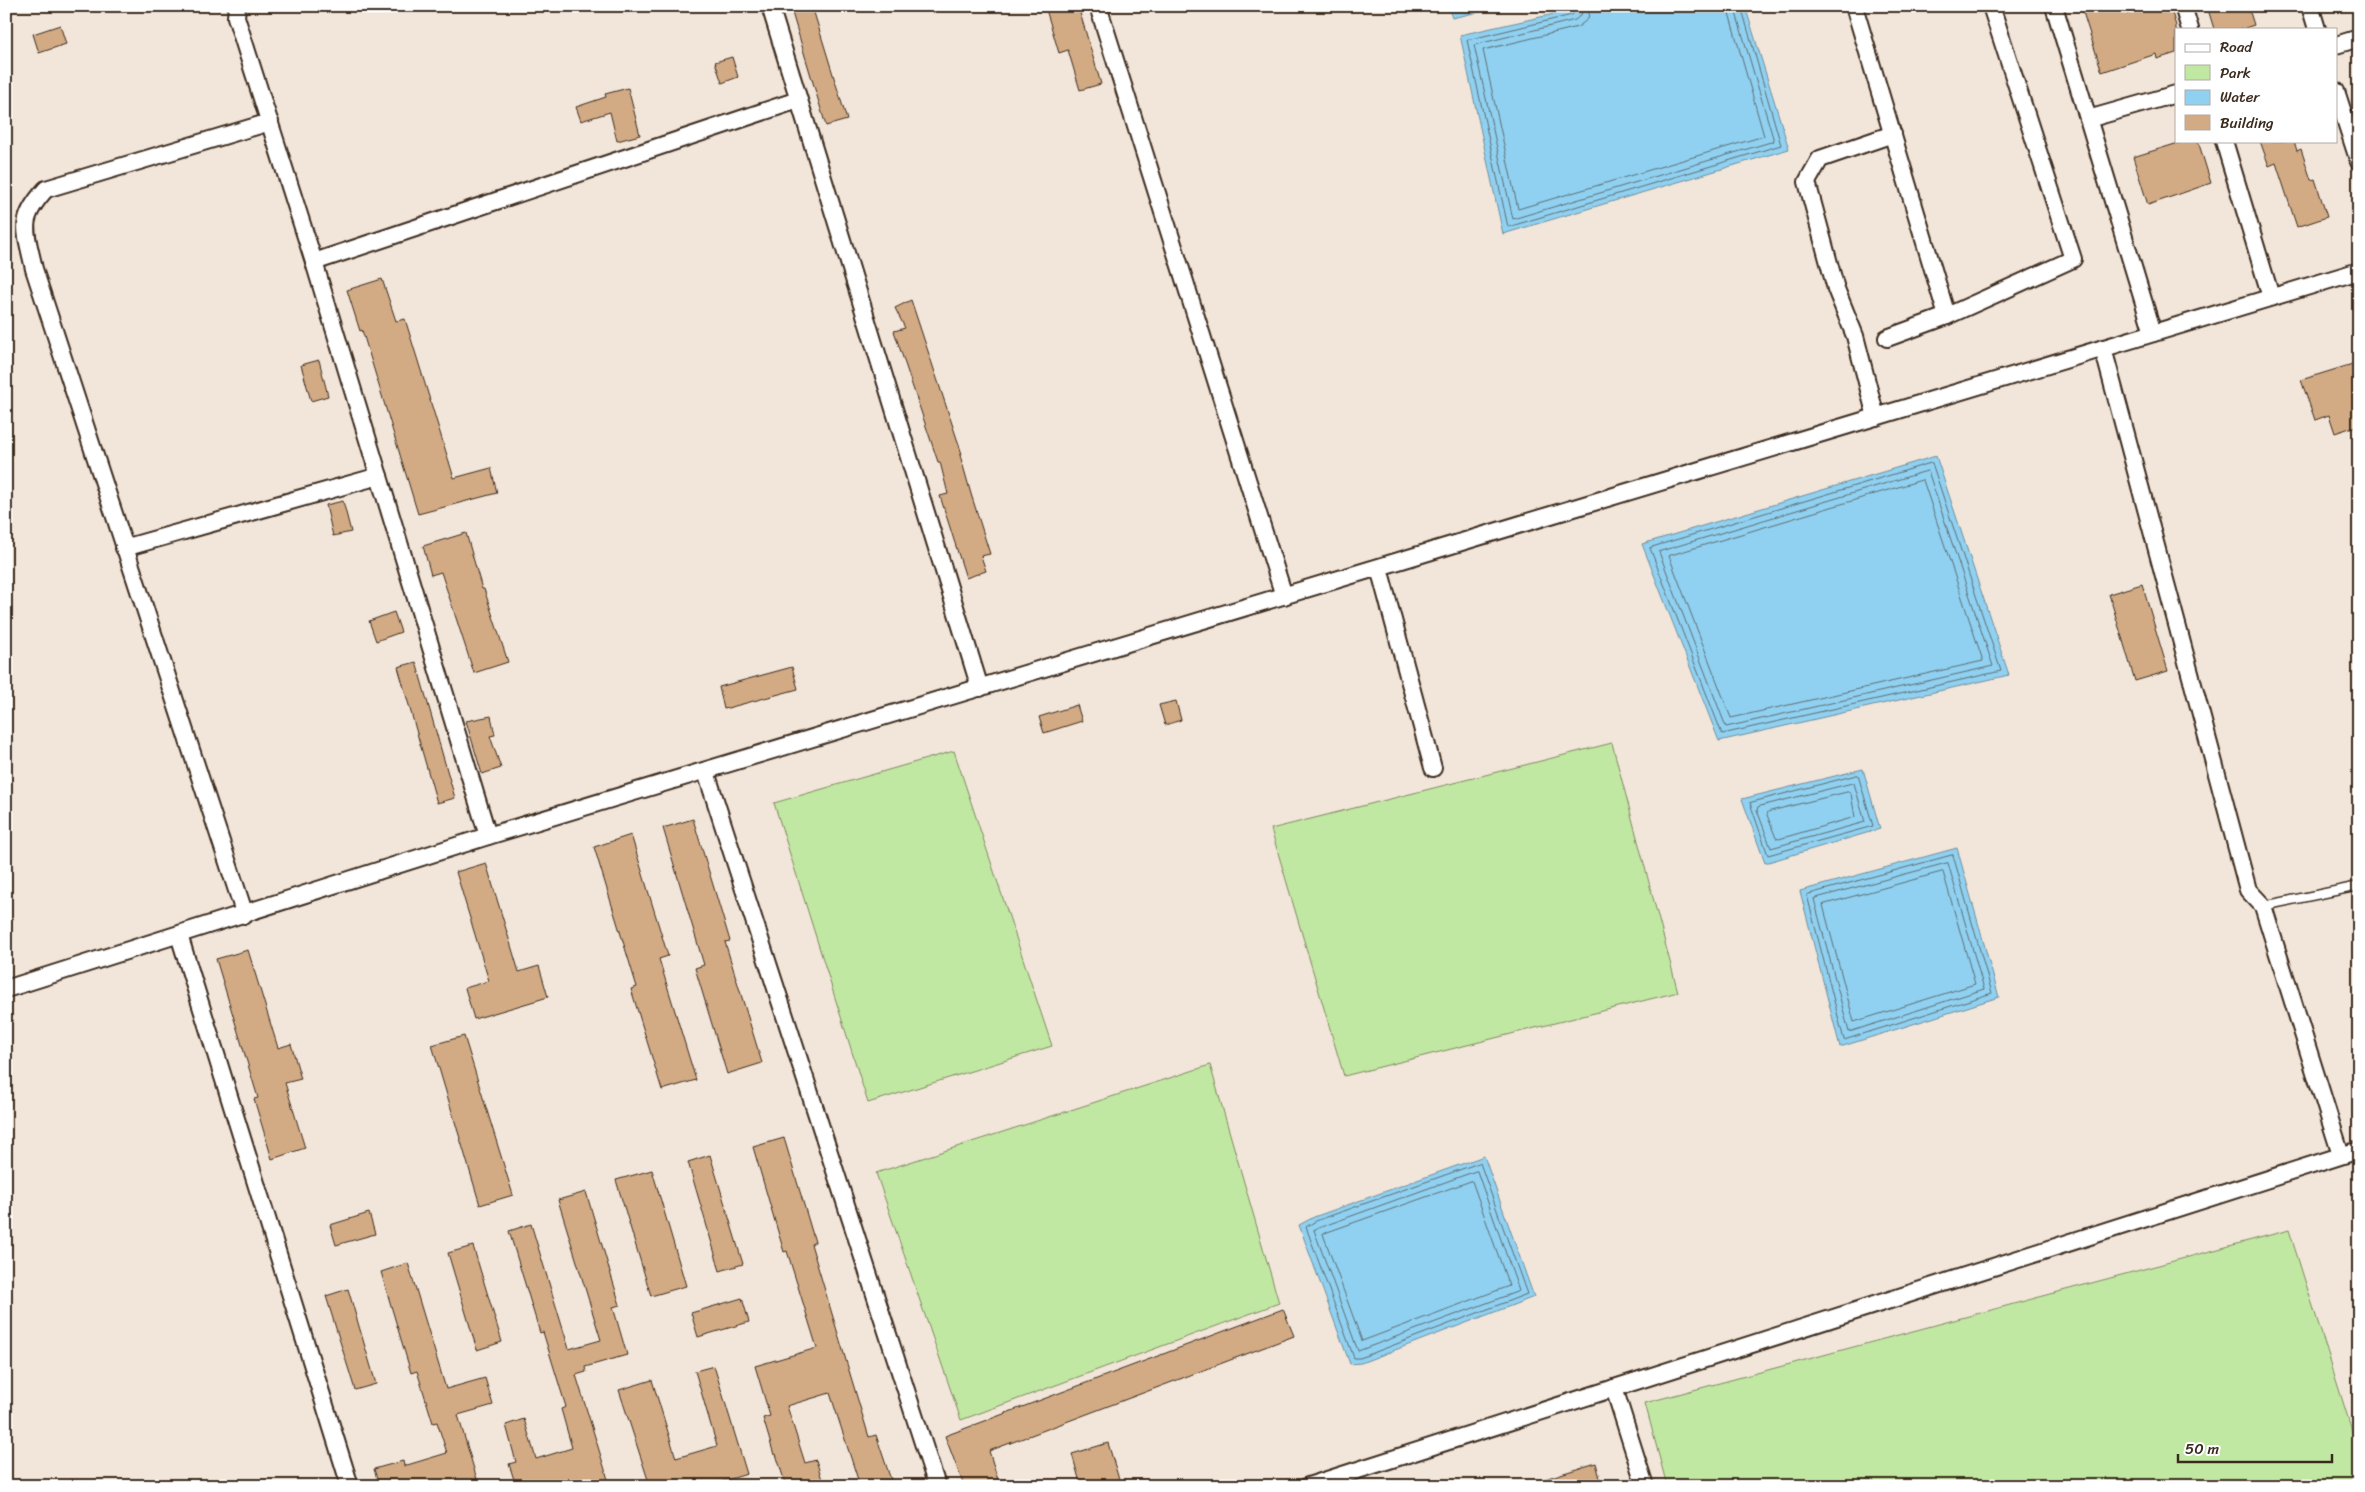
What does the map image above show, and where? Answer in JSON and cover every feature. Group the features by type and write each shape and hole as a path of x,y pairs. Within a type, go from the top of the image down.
{"street":[{"path":"237,6 236,18 314,262 488,836"},
{"path":"770,6 980,688"},
{"path":"1098,6 1284,596"},
{"path":"1854,6 1947,316"},
{"path":"1887,338 1947,316 2073,259 1990,6"},
{"path":"2054,6 2153,333"},
{"path":"2183,6 2190,28"},
{"path":"2310,6 2317,28"},
{"path":"2338,44 2359,38"},
{"path":"2088,119 2175,94"},
{"path":"2338,97 2359,162"},
{"path":"314,262 798,100"},
{"path":"245,914 34,269 24,223 33,203 46,189 270,122"},
{"path":"1876,417 1855,336 1836,289 1807,182 1820,159 1893,134"},
{"path":"2224,142 2271,297"},
{"path":"6,989 488,836 706,772 2359,270"},
{"path":"2103,348 2248,890 2263,906 2341,1155"},
{"path":"124,548 379,476"},
{"path":"1379,568 1433,768"},
{"path":"706,772 937,1486"},
{"path":"180,935 350,1486"},
{"path":"1308,1486 2359,1150"},
{"path":"1614,1388 1645,1486"}],"lane":[{"path":"2263,906 2359,886"}],"green space":[{"path":"1612,743 1678,992 1344,1076 1271,829"},
{"path":"954,751 1052,1046 868,1103 774,803"},
{"path":"1210,1065 1279,1303 961,1420 876,1173"},
{"path":"2289,1230 2359,1453 2359,1486 1667,1486 1645,1403"}],"water":[{"path":"1448,6 1506,6 1452,18"},
{"path":"1572,6 1745,6 1789,149 1503,234 1460,35 1572,10"},
{"path":"1936,456 2009,675 1719,741 1642,544"},
{"path":"1863,769 1880,829 1765,863 1742,799"},
{"path":"1957,848 1999,997 1840,1047 1800,891"},
{"path":"1484,1156 1534,1297 1361,1363 1350,1364 1299,1225 1314,1217"}],"building":[{"path":"790,6 812,6 847,120 826,126"},
{"path":"1045,6 1078,6 1101,84 1080,90 1068,50 1059,53"},
{"path":"2081,6 2124,6 2127,14 2153,6 2170,6 2176,26 2175,53 2157,59 2156,54 2102,72"},
{"path":"2207,6 2248,6 2254,25 2245,28 2214,28"},
{"path":"60,25 66,44 39,53 33,34"},
{"path":"732,57 738,77 722,83 715,62"},
{"path":"628,88 640,135 617,141 610,112 581,121 576,107 606,97 605,94"},
{"path":"2182,142 2198,142 2211,183 2148,205 2133,157"},
{"path":"2260,142 2294,142 2297,151 2301,149 2311,180 2315,179 2327,217 2297,227 2276,163 2269,166"},
{"path":"382,279 396,321 405,319 454,478 491,468 497,493 418,514 362,330 360,331 347,290"},
{"path":"911,300 962,454 960,455 990,554 981,556 986,571 966,578 940,496 948,494 940,462 938,462 894,331 905,328 895,308"},
{"path":"319,360 328,396 311,401 301,365"},
{"path":"2359,362 2359,425 2335,433 2329,415 2315,420 2301,380"},
{"path":"343,501 351,532 333,536 326,505"},
{"path":"466,533 482,589 484,589 508,662 474,673 441,572 431,575 423,546"},
{"path":"2142,584 2168,671 2135,681 2109,594"},
{"path":"394,612 401,632 376,641 369,621"},
{"path":"416,662 455,798 437,803 398,667"},
{"path":"792,667 798,689 724,709 719,687"},
{"path":"1176,701 1181,720 1165,725 1159,705"},
{"path":"1077,705 1082,721 1044,733 1039,717"},
{"path":"491,716 495,735 490,736 501,768 482,774 466,721"},
{"path":"693,819 730,941 725,942 762,1063 727,1074 695,968 704,965 663,828"},
{"path":"631,835 668,956 659,959 696,1080 662,1090 631,989 637,987 594,847"},
{"path":"486,863 519,972 539,966 548,997 474,1019 465,988 489,981 456,872"},
{"path":"248,950 278,1048 291,1044 301,1079 285,1083 305,1148 272,1159 254,1099 258,1098 216,959"},
{"path":"464,1036 513,1195 480,1205 432,1045"},
{"path":"784,1138 815,1242 811,1244 869,1437 876,1435 893,1486 860,1486 830,1393 787,1406 805,1463 816,1460 824,1486 786,1486 776,1454 774,1455 763,1418 770,1416 755,1366 817,1348 787,1251 784,1252 753,1147"},
{"path":"710,1155 743,1264 720,1271 688,1162"},
{"path":"652,1170 686,1286 651,1296 616,1180"},
{"path":"586,1192 620,1305 613,1307 627,1355 585,1367 586,1372 576,1375 610,1486 516,1486 509,1464 516,1462 506,1425 524,1419 536,1459 572,1448 561,1409 566,1407 543,1332 540,1333 509,1231 531,1224 569,1349 601,1340 558,1200"},
{"path":"369,1213 375,1234 336,1245 330,1225"},
{"path":"473,1246 502,1342 477,1350 448,1253"},
{"path":"408,1263 446,1389 485,1378 493,1405 458,1415 479,1486 379,1486 374,1469 403,1461 404,1466 447,1453 437,1422 433,1423 417,1371 411,1373 381,1272"},
{"path":"348,1289 376,1384 355,1390 326,1296"},
{"path":"742,1298 749,1322 698,1337 691,1313"},
{"path":"1283,1309 1294,1336 989,1451 1000,1486 964,1486 945,1436"},
{"path":"714,1366 747,1474 707,1486 650,1486 619,1390 652,1380 676,1458 717,1446 695,1371"},
{"path":"1108,1443 1121,1486 1081,1486 1072,1454"},
{"path":"1596,1463 1602,1486 1535,1486 1535,1482"}]}
